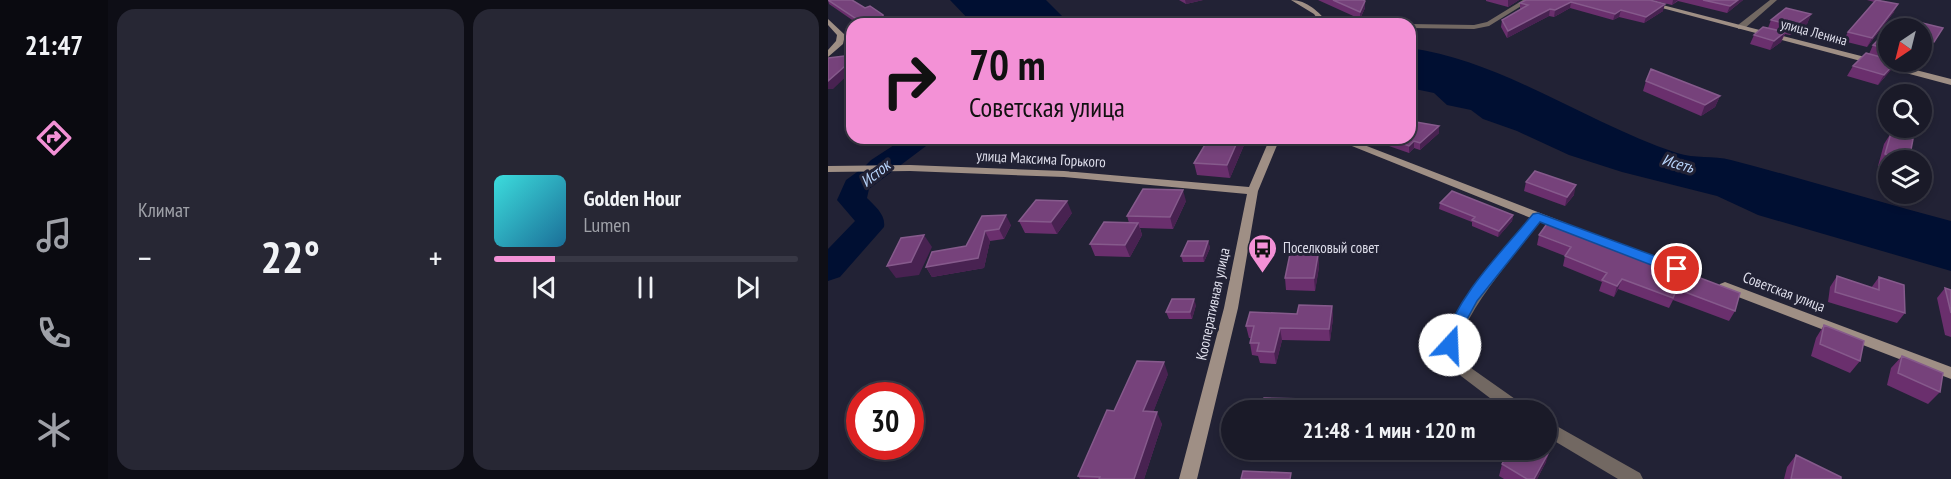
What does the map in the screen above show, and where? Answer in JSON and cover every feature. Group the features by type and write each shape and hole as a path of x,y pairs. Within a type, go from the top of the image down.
{"street":[{"path":"1294,0 1320,18"},
{"path":"1416,26 1474,27 1489,24 1528,0"},
{"name":"улица Ленина","path":"1635,0 1951,82"},
{"path":"1741,27 1774,0"},
{"path":"828,21 841,35 840,42 828,55"},
{"name":"Кооперативная улица","path":"1188,479 1231,308 1253,191 1273,144"},
{"path":"1352,144 1569,229"},
{"name":"улица Максима Горького","path":"828,169 910,168 1064,174 1253,191"},
{"path":"1504,400 1466,372 1450,345 1457,323 1472,298 1538,217"},
{"name":"Советская улица","path":"1708,281 1951,373"},
{"path":"1557,434 1634,479"}],"water":[{"path":"950,0 1046,0 1064,18 967,18"},
{"name":"Исеть","path":"1416,49 1445,55 1512,79 1644,141 1677,153 1731,160 1878,201 1878,204 1890,204 1951,221 1951,271 1758,215 1717,196 1622,172 1569,155 1517,131 1483,119 1471,110 1447,105 1434,93 1416,89"},
{"path":"896,144 924,144 872,182 852,200 843,198 842,190 871,160"}],"building":[{"path":"828,0 852,0 865,8 870,6 883,15 883,18 855,18"},
{"path":"1333,0 1363,0 1365,1 1360,12"},
{"path":"1526,0 1650,0 1665,4 1646,17 1621,10 1615,14 1571,2 1555,10 1550,9 1508,31 1502,20 1528,5 1520,3"},
{"path":"1703,0 1738,0 1730,6"},
{"path":"1876,0 1898,4 1887,18 1878,18 1878,30 1872,38 1848,32"},
{"path":"1786,8 1811,14 1794,26 1771,20"},
{"path":"1932,25 1943,28 1932,42"},
{"path":"1763,27 1785,32 1774,41 1754,35"},
{"path":"1866,53 1878,56 1878,72 1887,72 1884,75 1853,66"},
{"path":"846,56 846,65 828,81 828,58"},
{"path":"1651,69 1720,96 1705,105 1646,81"},
{"path":"1416,122 1439,126 1420,143 1416,142"},
{"path":"1890,138 1913,139 1911,150 1886,150"},
{"path":"1205,144 1236,144 1227,165 1194,163"},
{"path":"1535,171 1576,185 1567,197 1526,182"},
{"path":"1143,189 1183,190 1170,217 1127,216"},
{"path":"1452,191 1513,215 1499,231 1472,220 1475,217 1440,203"},
{"path":"1036,200 1067,201 1051,222 1019,221"},
{"path":"1006,215 999,229 985,231 978,258 926,267 932,252 966,246 982,216"},
{"path":"1549,221 1740,293 1735,311 1677,289 1673,298 1622,279 1617,286 1602,280 1607,273 1565,256 1571,247 1539,235"},
{"path":"1104,222 1138,223 1125,245 1090,244"},
{"path":"924,235 911,262 887,266 901,238"},
{"path":"1188,241 1208,241 1203,256 1181,256"},
{"path":"1290,254 1318,255 1314,278 1285,278"},
{"path":"1837,276 1879,290 1879,277 1904,285 1905,313 1835,292"},
{"path":"1945,288 1951,290 1951,313"},
{"path":"1172,299 1194,299 1190,312 1166,312"},
{"path":"1299,305 1332,306 1329,329 1280,328 1274,352 1257,351 1259,343 1250,343 1254,326 1246,326 1250,312 1297,314"},
{"path":"1824,325 1864,341 1860,361 1820,344"},
{"path":"1902,356 1943,373 1940,392 1898,373"},
{"path":"1137,361 1164,362 1143,411 1157,412 1134,479 1099,479 1100,477 1078,476 1107,410 1114,411"},
{"path":"1264,398 1308,399 1308,400 1264,400"},
{"path":"1796,455 1841,477 1841,479 1791,479"},
{"path":"1504,460 1544,460 1534,479 1527,479 1502,464"},
{"path":"1243,471 1291,473 1290,479 1241,479"}],"waterway":[{"name":"Исток","path":"828,269 869,227 870,221 866,214 852,200 856,186 913,144"}],"place":[{"name":"Поселковый совет","path":"1262,274"}],"route":[{"path":"1450,345 1457,323 1472,298 1538,217 1677,269"}]}
